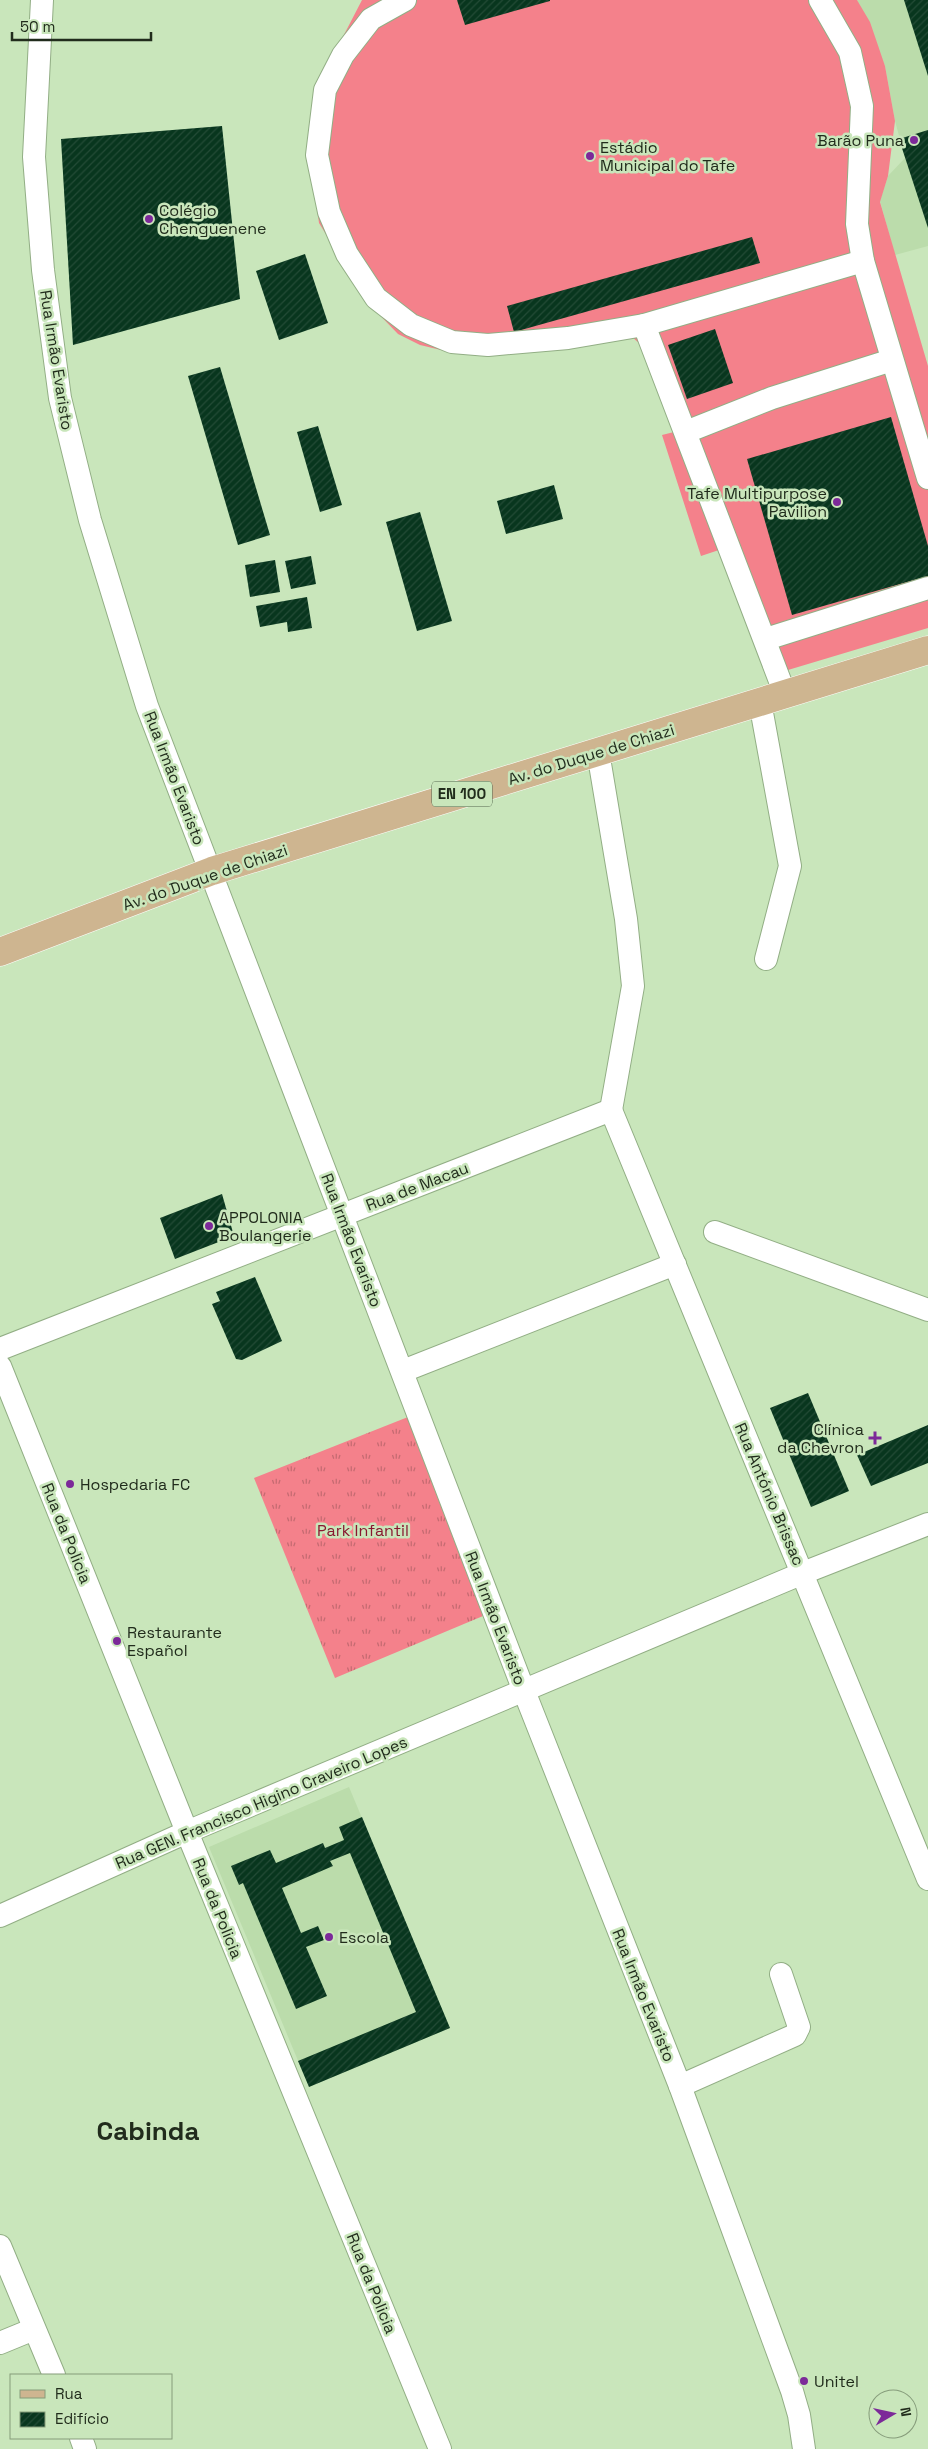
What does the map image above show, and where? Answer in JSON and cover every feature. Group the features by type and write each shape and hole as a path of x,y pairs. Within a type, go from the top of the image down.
{"main road":[{"name":"Av. do Duque de Chiazi","path":"0,952 212,871 928,650"}],"street":[{"name":"Rua Irmão Evaristo","path":"42,0 34,157 43,270 60,398 90,520 147,706 212,871 524,1691 680,2086 792,2392 799,2415 804,2449"},
{"path":"405,0 371,19 343,55 325,90 317,155 332,220 346,254 376,298 411,325 452,342 488,345 550,340 644,325 863,260"},
{"path":"820,0 850,52 862,106 857,224 863,260 928,478"},
{"path":"644,325 766,638 790,866 766,959"},
{"path":"686,432 772,398 892,360"},
{"path":"766,638 928,588"},
{"path":"598,752 626,918 633,986 610,1110"},
{"name":"Rua de Macau","path":"0,1349 610,1110"},
{"name":"Rua António Brissac","path":"610,1110 928,1879"},
{"path":"715,1232 928,1310"},
{"path":"403,1371 675,1264"},
{"name":"Rua da Policia","path":"0,1366 187,1832 440,2449"},
{"name":"Rua GEN. Francisco Higino Craveiro Lopes","path":"0,1916 187,1832 803,1573 928,1524"},
{"path":"680,2086 795,2035 799,2026 781,1974"},
{"path":"0,2246 54,2374"},
{"path":"0,2343 34,2329"}],"shaded area":[{"name":"Barão Puna","path":"857,0 928,0 928,246 895,255 880,201 888,176 905,158 895,121 885,66"},
{"name":"Escola","path":"349,1787 450,2028 309,2087 209,1847"}],"green space":[{"path":"362,0 857,0 870,22 885,66 895,121 888,176 880,202 928,366 928,628 768,676 725,548 701,556 662,435 674,432 651,354 631,336 552,347 458,354 420,345 398,334 369,304 319,223 312,173 320,81"},
{"name":"Park Infantil","path":"408,1417 483,1616 335,1678 254,1478"}],"building":[{"path":"457,0 550,0 550,1 465,25"},
{"path":"904,0 928,0 928,76"},
{"name":"Colégio Chenguenene","path":"222,126 240,299 73,345 61,139"},
{"path":"928,130 928,228 899,139"},
{"path":"752,237 760,263 514,332 507,306"},
{"path":"305,254 328,323 279,340 256,271"},
{"path":"715,329 733,383 687,399 668,345"},
{"path":"220,367 270,535 238,545 188,376"},
{"name":"Tafe Multipurpose Pavilion","path":"891,417 928,546 928,576 792,615 747,459"},
{"path":"318,426 342,505 320,512 297,432"},
{"path":"554,485 563,519 506,534 497,501"},
{"path":"420,512 452,621 417,631 386,522"},
{"path":"311,556 316,584 291,589 285,561"},
{"path":"275,560 280,592 250,597 245,565"},
{"path":"307,597 312,628 288,632 287,622 260,627 256,606"},
{"path":"222,1194 234,1236 175,1259 160,1218"},
{"path":"255,1277 282,1341 242,1360 236,1359 212,1304 220,1301 216,1292"},
{"path":"808,1393 849,1491 811,1507 770,1408"},
{"path":"928,1425 928,1463 871,1486 857,1455"},
{"path":"362,1817 450,2028 309,2087 298,2061 416,2012 350,1853 330,1861 333,1866 282,1888 301,1933 318,1926 324,1940 306,1947 327,1996 296,2009 243,1883 239,1885 231,1866 270,1850 276,1863 323,1843 325,1848 344,1840 339,1827"}],"place":[{"name":"Barão Puna","path":"914,140"},
{"name":"Estádio Municipal do Tafe","path":"590,156"},
{"name":"Colégio Chenguenene","path":"149,219"},
{"name":"Tafe Multipurpose Pavilion","path":"837,502"},
{"name":"APPOLONIA Boulangerie","path":"209,1226"},
{"name":"Clínica da Chevron","path":"875,1438"},
{"name":"Hospedaria FC","path":"70,1484"},
{"name":"Restaurante Español","path":"117,1641"},
{"name":"Escola","path":"329,1937"},
{"name":"Unitel","path":"804,2381"}],"district":[{"name":"Cabinda","path":"148,2131"}]}
